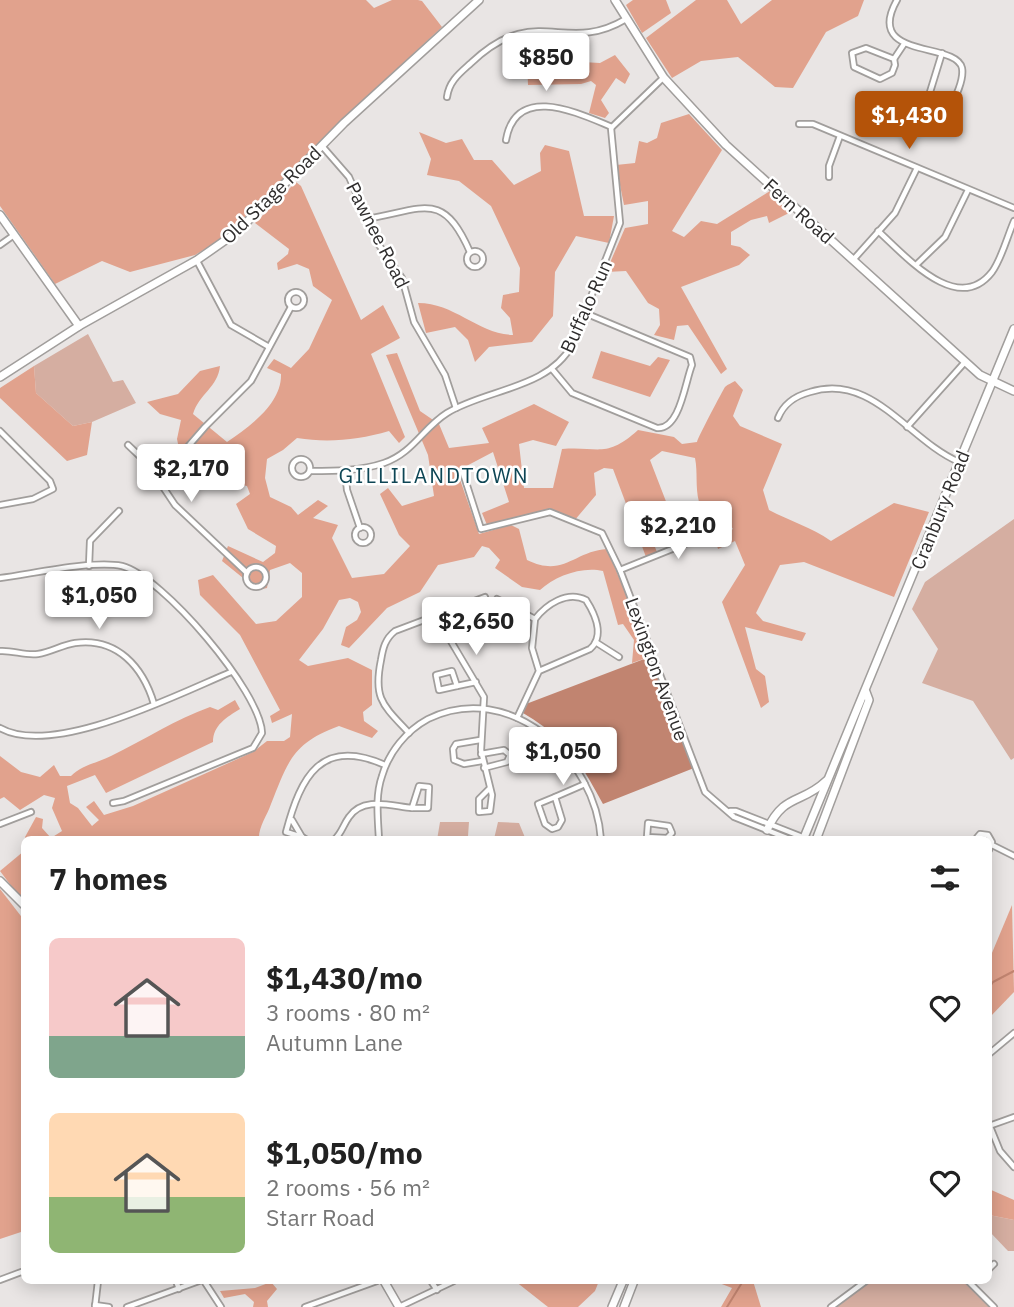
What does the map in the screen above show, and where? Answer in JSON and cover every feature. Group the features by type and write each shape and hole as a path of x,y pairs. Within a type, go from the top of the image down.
{"main road":[{"name":"Old Stage Road","path":"0,377 79,326 197,260 243,226 322,145 479,0"},
{"name":"Fern Road","path":"615,0 664,78 726,145 965,362 992,382 1014,391"},
{"path":"0,215 79,326"},
{"name":"Cranbury Road","path":"807,836 860,698 866,692 1014,328"},
{"name":"Cranbury Road","path":"818,836 869,700 866,692"},
{"path":"769,827 785,804 815,790 829,778"},
{"path":"0,881 21,902"},
{"path":"386,1284 399,1307"},
{"path":"612,1307 621,1284"},
{"path":"624,1307 633,1284"}],"street":[{"path":"897,0 892,11 892,27 904,44 942,53 957,60 962,69 942,125"},
{"path":"447,97 452,81 486,49 505,36 537,29 595,33 627,19"},
{"path":"894,59 863,48 851,57 856,69 880,79 892,73 894,59 904,44"},
{"path":"942,53 930,92 935,101 949,109"},
{"path":"506,140 508,130 519,117 543,106 565,107 612,127 664,78"},
{"path":"799,124 813,124 1014,208"},
{"name":"Buffalo Run","path":"310,471 309,463 305,460 297,460 293,464 293,472 299,477 310,471 345,470 377,465 399,457 414,446 440,418 456,408 552,369 569,352 620,223 610,143 612,127"},
{"path":"829,177 829,166 840,136"},
{"name":"Pawnee Road","path":"322,145 349,177 379,245 405,283 414,322 445,375 456,408"},
{"path":"853,260 895,213 917,168"},
{"path":"916,265 945,237 968,190"},
{"path":"367,219 425,208 439,210 457,223 470,252"},
{"path":"878,231 926,275 948,285 970,286 982,281 994,268 1014,221"},
{"path":"0,245 14,235"},
{"path":"197,260 231,325 269,347"},
{"path":"158,481 205,426 251,381 291,307"},
{"path":"552,369 567,389 580,397 657,428 668,427 673,422 691,365 690,357 585,313"},
{"path":"906,427 965,362"},
{"path":"778,418 782,409 795,397 829,387 867,395 939,453 960,462"},
{"path":"0,431 50,481 53,489 33,499 0,505"},
{"path":"128,445 147,463 175,505 247,573 247,581 253,586 265,580 261,568 253,568 247,573"},
{"path":"345,470 347,490 360,528"},
{"name":"Lexington Avenue","path":"463,473 481,529 550,512 602,533 620,570 698,780 710,800 769,827"},
{"path":"89,566 90,541 119,511"},
{"path":"620,570 727,527"},
{"path":"0,578 89,566 122,566 153,581 214,644 261,724 262,733 257,745 124,802 113,803"},
{"path":"409,733 379,696 377,680 383,648 395,631 485,597"},
{"path":"517,718 539,671 590,649 597,643 599,631 592,610 581,597 558,601 535,619 532,648 539,671"},
{"path":"497,598 535,619"},
{"path":"436,615 484,697 481,754 492,795 490,811 479,812 479,799 489,789"},
{"path":"0,651 36,654 75,643 105,645 125,655 136,667 154,704"},
{"path":"597,643 620,657"},
{"path":"457,686 452,671 435,677 439,690 476,682"},
{"path":"0,728 22,736 42,737 117,719 231,672"},
{"path":"379,836 378,804 386,765 409,733 448,711 483,709 517,718 540,730 557,746 585,784 596,812 600,836"},
{"path":"480,740 456,744 453,754 454,760 464,764 482,761"},
{"path":"481,754 505,750 510,755 507,762 484,768"},
{"path":"297,836 286,832 303,784 321,763 353,754 386,765"},
{"path":"555,797 562,820 558,827 552,828 545,824 538,804 585,784"},
{"path":"338,836 354,812 367,804 412,808 428,808 429,787 419,786 412,808"},
{"path":"0,824 31,812"},
{"path":"292,819 303,836"},
{"path":"647,836 648,823 666,825 672,830 668,836"},
{"path":"769,827 797,836"},
{"path":"769,827 785,836"},
{"path":"992,848 1014,856"},
{"path":"992,1051 1014,1033"},
{"path":"992,1124 1014,1117"},
{"path":"992,1132 1000,1151 1014,1167"},
{"path":"0,1280 21,1272"},
{"path":"97,1284 95,1306 109,1307"},
{"path":"177,1284 179,1289"},
{"path":"127,1307 193,1284"},
{"path":"204,1284 221,1307"},
{"path":"305,1307 369,1284"},
{"path":"434,1284 437,1290"},
{"path":"399,1307 448,1284"},
{"path":"831,1307 862,1284"},
{"path":"974,1284 994,1307"}],"shaded area":[{"path":"0,0 366,0 374,8 392,0 418,0 422,1 442,27 341,121 224,238 195,255 130,272 102,261 55,284 0,206"},
{"path":"633,0 666,0 671,13 642,33 626,5"},
{"path":"696,0 727,0 741,24 772,0 864,0 858,16 826,32 793,88 775,87 738,57 701,61 672,78 646,38"},
{"path":"615,55 630,74 625,84 616,78 601,100 609,113 605,118 589,113 596,85 591,81 581,84 528,85 527,59 600,63"},
{"path":"689,114 722,150 672,231 684,237 701,221 717,224 770,191 789,213 769,223 767,216 751,220 731,232 731,245 740,247 750,255 739,265 681,287 727,369 721,374 688,325 677,326 674,340 654,335 660,325 659,309 648,303 626,271 606,272 625,228 648,224 648,201 624,205 616,165 635,163 639,141 647,143 657,138 661,123"},
{"path":"419,132 446,143 462,139 474,160 492,160 514,185 541,171 540,153 545,145 569,151 584,216 614,216 609,243 576,236 555,272 553,316 532,342 489,347 475,362 468,340 455,327 426,333 418,303 444,308 489,330 513,335 510,318 501,308 503,295 519,292 520,268 491,206 459,181 427,175 431,159"},
{"path":"296,182 301,186 361,320 383,305 400,338 371,354 405,437 399,443 389,431 343,440 297,438 267,459 265,478 270,497 291,507 298,515 318,500 328,506 313,518 338,525 332,538 352,578 384,574 410,546 399,535 380,494 388,488 402,506 434,496 428,455 386,355 397,353 420,411 439,424 449,448 489,443 482,428 534,404 569,422 556,446 533,440 519,444 524,488 553,488 562,449 610,448 638,430 674,437 682,444 697,442 725,387 735,381 743,390 733,416 740,426 782,444 763,490 769,510 831,541 894,503 929,512 894,597 804,562 780,565 756,613 763,621 806,633 802,641 745,627 756,669 765,676 769,702 761,708 722,602 745,565 735,541 718,549 715,539 733,529 718,514 699,502 695,458 662,451 650,460 667,504 644,520 657,552 646,557 613,469 604,468 594,473 596,495 574,521 552,510 487,525 482,513 509,502 493,452 457,471 479,534 511,525 519,529 527,560 540,565 560,565 607,549 652,656 632,663 634,640 623,624 618,625 603,571 569,573 540,590 522,587 495,568 500,560 489,548 482,546 474,557 438,565 420,592 387,608 349,648 341,645 346,627 357,620 361,612 358,602 350,598 339,600 323,629 299,660 308,666 348,658 372,670 372,705 363,712 364,721 378,731 372,738 339,726 311,739 301,747 282,776 259,836 54,836 62,831 52,808 55,798 44,795 20,810 4,797 0,799 0,756 21,772 40,777 54,765 60,776 71,776 185,717 210,707 218,710 235,700 240,709 218,726 213,742 106,793 95,775 67,786 70,803 78,808 92,826 99,820 86,807 94,801 104,815 133,806 253,752 267,741 284,741 290,737 292,714 272,723 270,716 280,710 240,635 200,595 198,580 213,575 256,624 276,621 302,597 302,573 290,563 270,570 267,588 258,590 222,561 228,546 263,562 275,553 276,546 248,529 236,504 250,494 247,486 226,482 223,467 200,452 183,468 177,439 181,420 160,414 147,402 178,394 200,371 220,366 216,380 199,401 193,414 227,442 263,414 276,395 281,374 267,368 274,359 291,368 309,349 332,300 313,286 309,269 297,264 278,270 277,263 288,254 289,249 255,223"},
{"path":"88,334 113,382 123,380 136,403 92,422 73,426 36,393 34,366"},
{"path":"601,351 650,366 658,357 670,360 650,397 592,378"},
{"path":"34,366 36,393 73,426 92,422 87,455 67,461 0,398 0,388"},
{"path":"1014,519 1014,758 1011,760 973,701 922,683 938,649 912,609 925,582"},
{"path":"652,656 694,768 603,804 570,752 551,732 523,713 526,704"},
{"path":"36,817 43,819 42,828 49,836 26,836"},
{"path":"440,822 469,822 468,836 438,836"},
{"path":"498,822 519,823 524,836 495,836"},
{"path":"21,854 21,899 0,871"},
{"path":"0,889 21,916 21,1232 0,1239"},
{"path":"1012,905 1014,992 992,1015 992,953"},
{"path":"992,1190 1014,1200 1014,1220 992,1216"},
{"path":"992,1216 1014,1220 1014,1251 1008,1251 992,1234"},
{"path":"273,1284 277,1289 267,1301 268,1307 253,1307 254,1302 245,1294 224,1298 220,1291"},
{"path":"519,1284 598,1284 595,1291 578,1307 548,1307"},
{"path":"722,1284 754,1284 761,1307 721,1307 732,1288"},
{"path":"862,1284 971,1284 994,1307 831,1307"}],"waterway":[{"path":"992,984 1014,971"},
{"path":"727,1307 741,1284"}],"district":[{"name":"GILLILANDTOWN","path":"434,476"}]}
